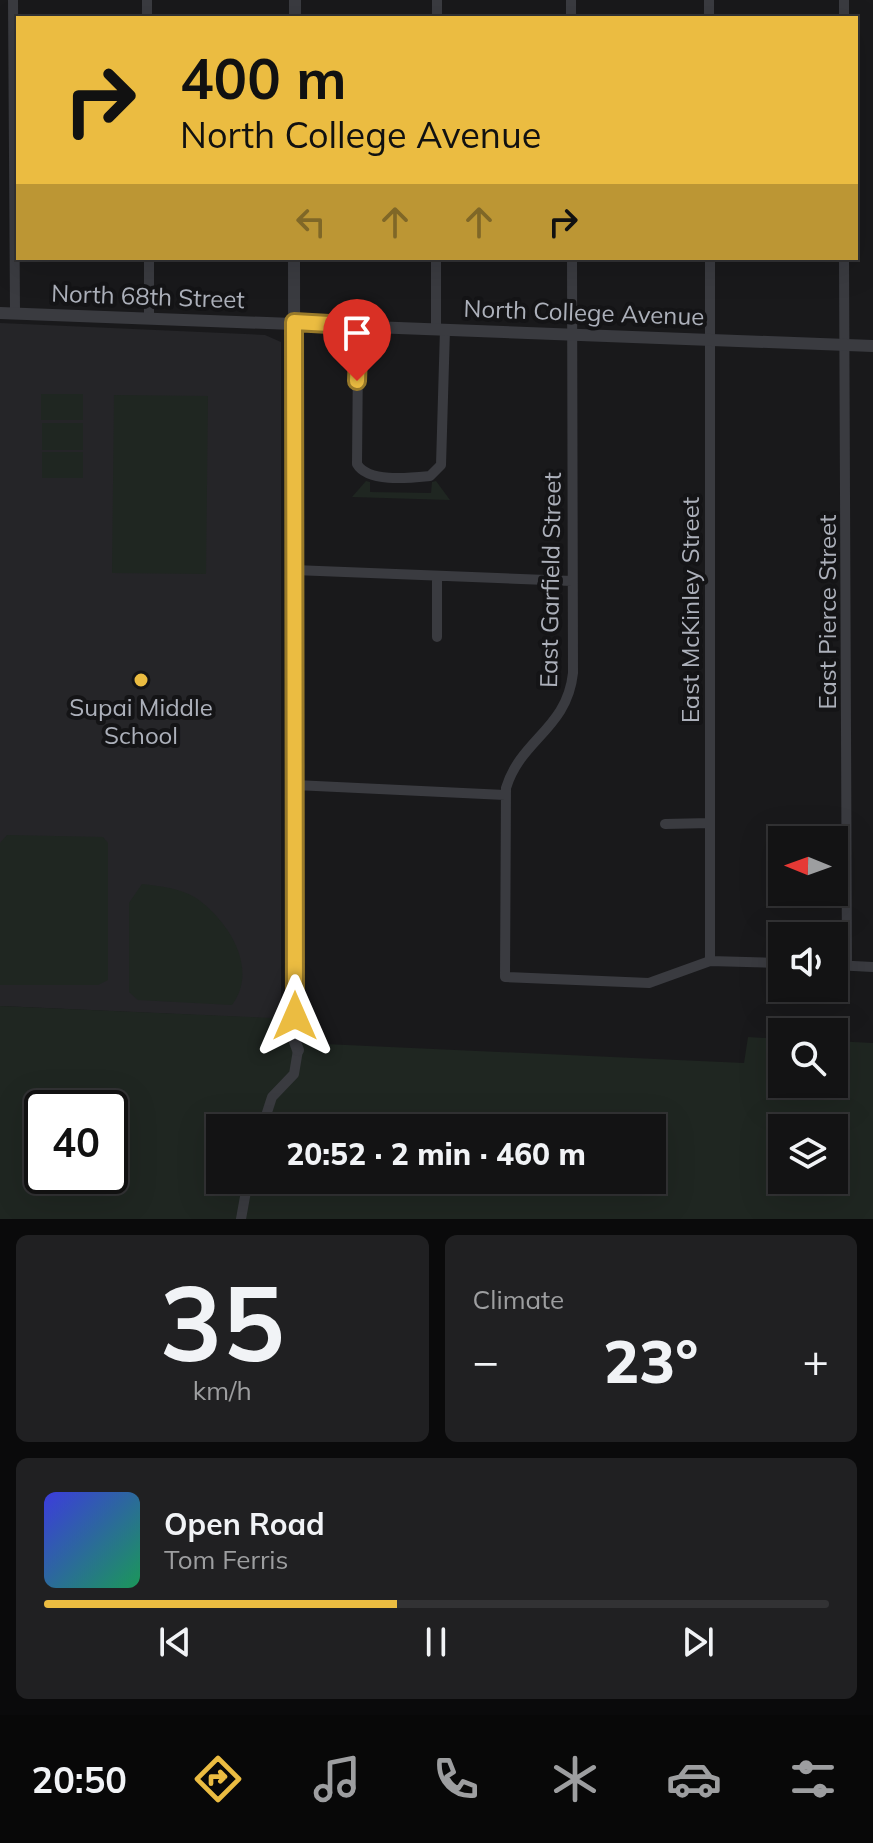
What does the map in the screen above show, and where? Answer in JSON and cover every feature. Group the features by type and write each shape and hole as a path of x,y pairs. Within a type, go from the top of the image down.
{"street":[{"path":"13,0 15,313"},
{"path":"149,260 149,319"},
{"path":"267,1114 272,1097 294,1074 298,1050 295,1042 294,260"},
{"path":"347,325 358,355 356,459 363,472 412,477 435,474 442,460 436,260"},
{"name":"East Garfield Street","path":"572,260 570,692 552,726 518,761 505,795 505,977 649,983 710,961"},
{"name":"East McKinley Street","path":"710,260 710,961"},
{"name":"East Pierce Street","path":"844,260 847,922"},
{"name":"North 68th Street","path":"0,313 294,322"},
{"name":"North College Avenue","path":"294,322 873,346"},
{"path":"358,355 373,326"},
{"path":"294,570 572,581"},
{"path":"437,576 437,637"},
{"path":"295,785 505,795"},
{"path":"665,824 710,823"},
{"path":"710,961 768,963"},
{"path":"848,966 873,967"},
{"path":"241,1219 245,1194"}],"shaded area":[{"name":"Supai Middle School","path":"0,323 265,335 281,342 281,1019 0,1006"},
{"path":"41,394 83,394 83,420 41,420"},
{"path":"114,395 208,396 206,574 112,573"},
{"path":"42,423 83,423 83,450 42,450"},
{"path":"42,452 83,452 83,478 42,478"},
{"path":"366,481 370,482 370,492 431,493 432,482 436,481 450,500 352,497"},
{"path":"7,835 103,837 108,843 108,980 98,985 0,985 0,843"},
{"path":"142,884 170,888 196,898 229,932 241,961 242,976 240,991 232,1005 138,1000 129,992 129,903"},
{"path":"0,1006 273,1018 274,1041 281,1042 744,1063 748,1037 768,1038 768,1098 848,1098 848,1042 873,1043 873,1219 0,1219"}],"place":[{"name":"Supai Middle School","path":"141,680"}],"route":[{"path":"295,1016 294,322 347,325 358,355 357,381"}]}
